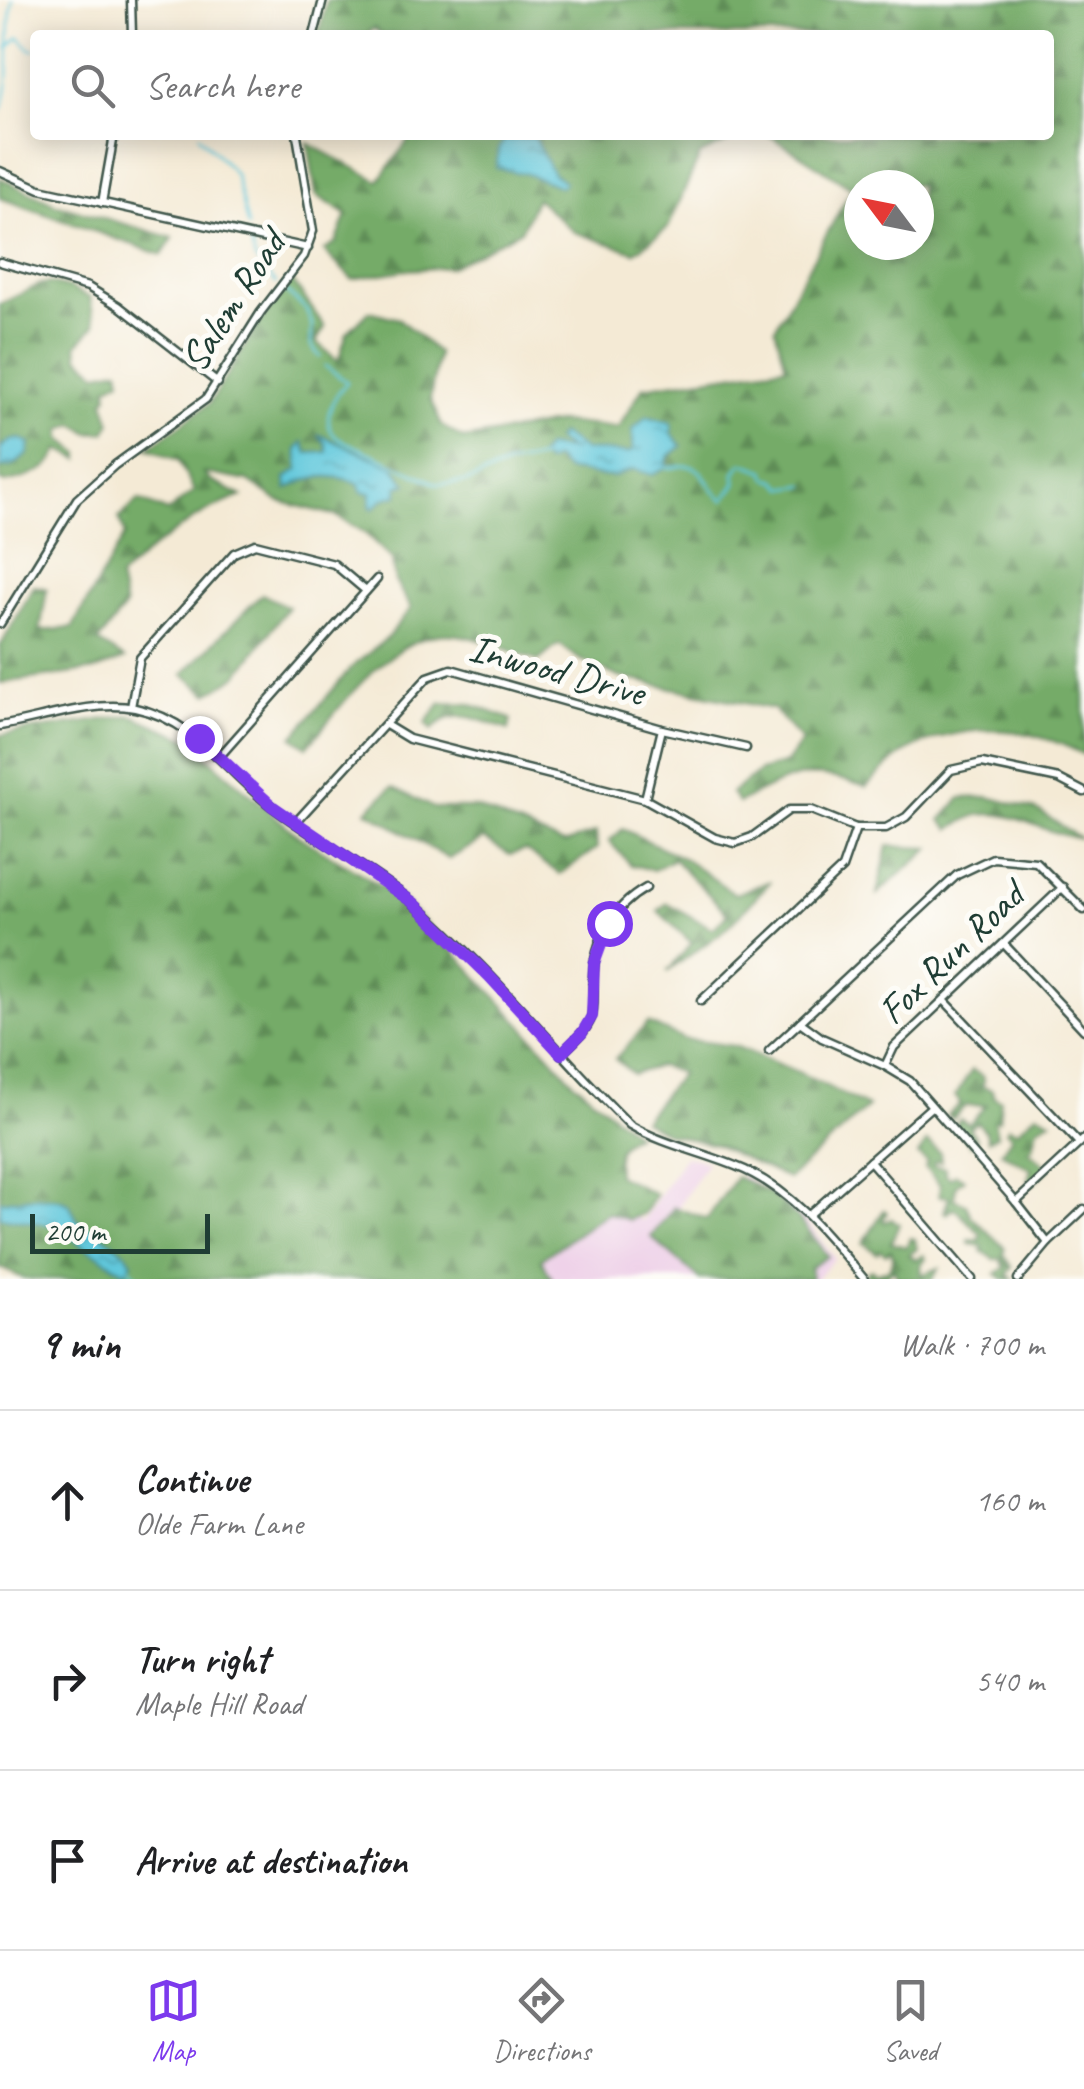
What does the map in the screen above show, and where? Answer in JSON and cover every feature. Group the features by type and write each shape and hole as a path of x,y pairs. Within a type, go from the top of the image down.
{"street":[{"path":"131,0 132,30"},
{"path":"315,30 323,0"},
{"path":"102,203 113,140"},
{"name":"Salem Road","path":"0,624 77,499 123,459 199,405 308,248 312,220 297,140"},
{"path":"0,171 40,189 308,248"},
{"path":"0,262 88,287 218,382"},
{"path":"130,707 140,658 234,554 255,544 334,564 366,591"},
{"path":"220,756 377,579"},
{"name":"Inwood Drive","path":"296,823 428,677 451,669 746,748"},
{"path":"0,726 84,710 130,707 175,722 220,756 272,806 414,903 630,1125 659,1140 746,1171 790,1198 810,1215 864,1279"},
{"path":"386,725 408,739 645,799 715,838 735,842 752,837 789,810 811,810 856,828 886,828 906,817 951,770 982,763 1059,780 1084,792"},
{"path":"645,799 662,728"},
{"path":"700,1001 842,868 856,828"},
{"path":"769,1051 957,875 992,858 1036,862 1084,910"},
{"path":"561,1054 592,1016 594,964 609,923 632,896 646,888"},
{"name":"Fox Run Road","path":"885,1066 894,1047 1063,888"},
{"path":"1004,944 1084,1030"},
{"path":"944,1000 1082,1141 1016,1202"},
{"path":"800,1022 822,1038 885,1066 910,1082 1048,1244"},
{"path":"810,1215 931,1106"},
{"path":"870,1161 972,1279"},
{"path":"1018,1279 1084,1209"}],"shaded area":[{"path":"685,1156 707,1162 660,1236 690,1256 743,1175 801,1214 835,1258 816,1279 517,1279 596,1192 642,1221"}],"green space":[{"path":"327,0 1084,0 1084,755 1019,733 973,731 928,741 907,751 866,787 813,775 787,780 738,803 731,793 760,771 786,763 802,741 773,709 619,677 579,659 559,644 538,661 457,635 434,635 392,655 353,691 307,747 293,737 352,667 387,638 411,608 395,581 392,559 364,532 334,515 278,501 248,481 204,473 211,481 242,496 176,531 119,578 125,607 98,642 125,659 96,670 0,683 0,647 34,586 47,589 40,631 72,628 125,535 119,518 139,500 168,512 194,491 178,460 148,448 210,403 260,322 292,280 325,327 316,342 338,361 347,333 369,311 399,319 438,353 430,399 442,426 464,439 561,422 618,428 643,387 786,366 775,328 844,203 844,260 934,260 934,170 844,170 844,183 777,140 1054,140 1054,30 319,30"},
{"path":"408,140 732,140 700,155 668,228 635,252 574,232 536,198 521,230 450,267 352,279 324,251 336,243 347,215 316,195 308,143 379,181"},
{"path":"0,178 56,204 173,238 162,255 0,198"},
{"path":"50,283 90,298 95,325 77,345 79,357 98,373 119,369 121,379 107,387 104,400 111,423 105,432 90,433 74,424 62,429 62,439 80,453 80,459 59,449 45,468 5,483 0,481 0,304"},
{"path":"262,594 288,607 238,675 208,694 183,674"},
{"path":"441,703 470,704 511,719 509,730 459,717 441,722 432,730 426,723"},
{"path":"131,715 186,738 298,836 398,896 575,1083 636,1134 618,1151 617,1175 656,1194 644,1213 629,1220 607,1213 541,1259 552,1279 25,1279 0,1268 0,735"},
{"path":"392,787 434,808 477,808 564,844 596,832 597,848 560,874 525,850 510,855 484,839 449,859 367,811"},
{"path":"988,797 1037,810 1080,838 992,814 979,815 950,829 941,820 961,798"},
{"path":"623,829 685,859 735,894 771,881 726,929 667,972 692,943 658,911 667,903 713,929 728,914 674,859 654,870 631,865 609,841"},
{"path":"888,846 931,848 877,894"},
{"path":"648,1023 683,1039 735,1046 868,1107 788,1179 716,1145 666,1133 643,1120 681,1073 659,1066 633,1074 615,1059"},
{"path":"972,1070 982,1076 981,1086 992,1090 994,1097 1001,1100 999,1120 994,1120 997,1135 988,1140 977,1122 969,1128 977,1139 970,1145 955,1125 960,1119 969,1124 986,1105 965,1106 952,1119 947,1115 961,1104 955,1096"},
{"path":"1037,1113 1051,1120 1038,1127 1033,1147 1028,1150 1049,1168 1031,1185 1031,1169 1001,1152 1012,1136 1006,1131 1009,1127 1017,1131"},
{"path":"927,1142 940,1153 941,1162 935,1161 933,1166 945,1168 950,1178 956,1174 964,1179 956,1185 954,1199 966,1204 971,1216 1005,1248 1004,1254 1012,1267 1007,1275 1013,1279 996,1274 1005,1268 1001,1259 994,1259 982,1251 983,1247 969,1243 969,1239 978,1240 981,1234 954,1208 944,1212 949,1197 939,1196 940,1185 925,1168 927,1162 918,1155"},
{"path":"736,1177 777,1199 799,1219 828,1256 810,1268 812,1279 700,1279 651,1237 674,1207 707,1219"},
{"path":"884,1210 885,1222 892,1219 899,1224 891,1243 907,1247 911,1238 915,1239 917,1249 909,1255 916,1260 924,1255 922,1275 939,1268 933,1279 898,1279 894,1269 883,1279 866,1277 868,1271 876,1274 889,1269 893,1257 891,1250 877,1253 863,1243"}],"water":[{"path":"504,140 536,140 553,174 565,182 561,187 496,168"},
{"path":"647,416 672,423 672,434 682,446 668,457 666,468 652,475 633,469 614,477 601,476 566,470 555,459 546,463 539,456 546,447 569,450 556,440 560,434 585,450 628,453 633,450 633,429"},
{"path":"318,434 393,466 407,484 398,486 398,495 383,499 373,509 371,493 362,492 358,483 348,480 322,477 287,489 286,478 299,469 297,450 303,442 308,453 327,452"},
{"path":"22,439 30,444 28,454 13,466 0,468 0,448 11,440"},
{"path":"35,1197 69,1203 77,1220 111,1241 132,1263 125,1272 51,1225 0,1217 0,1201"}],"waterway":[{"path":"0,111 7,85 13,0"},
{"path":"62,30 65,30"},
{"path":"7,48 19,37 30,49"},
{"path":"204,140 235,174 248,227"},
{"path":"250,239 255,259 276,283"},
{"path":"285,291 306,309 312,324 311,345 320,357"},
{"path":"325,366 347,382 333,402 329,417 337,438 437,484 466,482 508,465 542,458"},
{"path":"1079,376 1084,375"},
{"path":"663,467 695,468 724,500 736,483 735,473 742,463 765,471 767,478 785,488 806,485"},
{"path":"129,1267 139,1279"}],"route":[{"path":"199,738 272,806 414,903 561,1054 592,1016 594,964 609,923"}]}
